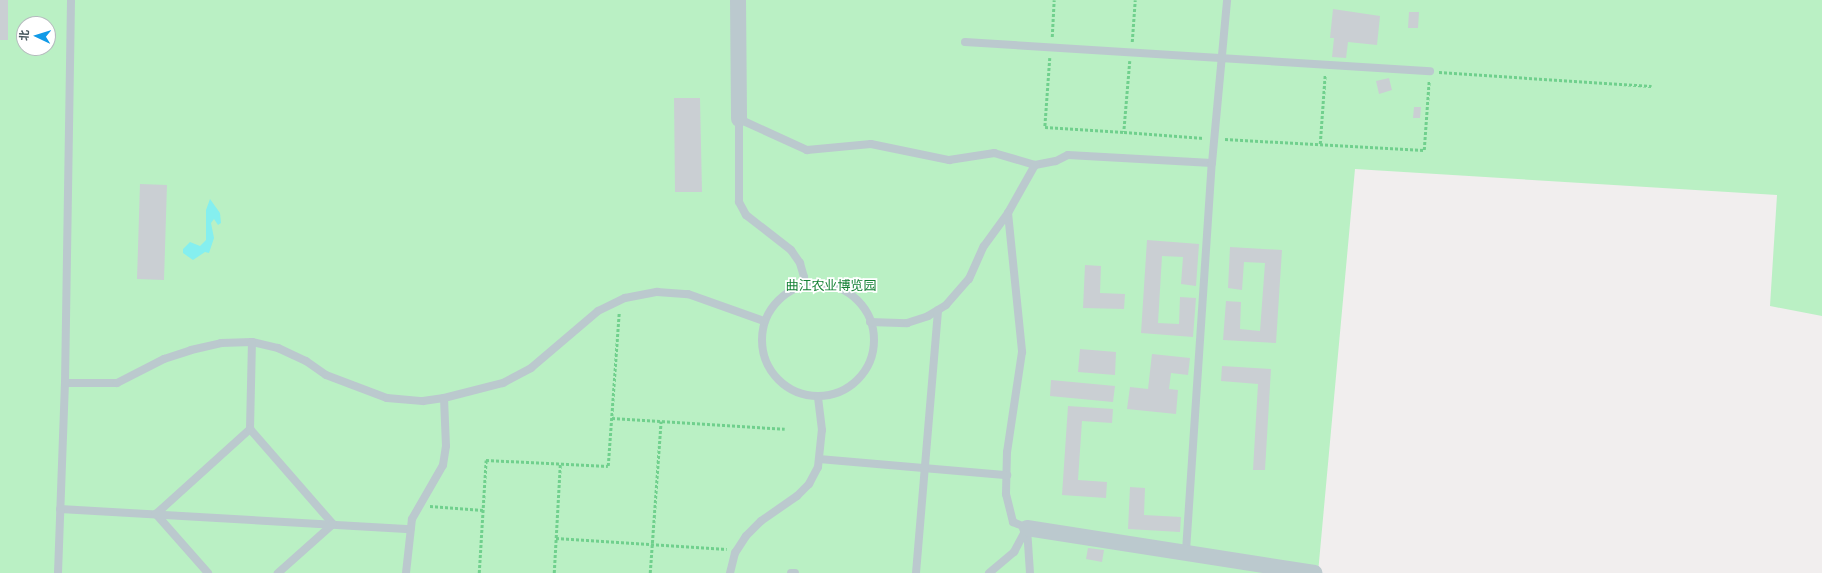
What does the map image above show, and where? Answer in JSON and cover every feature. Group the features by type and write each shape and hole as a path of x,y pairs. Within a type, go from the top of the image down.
{"street":[{"path":"738,0 739,119"},
{"path":"1027,528 1186,551 1314,573"}],"lane":[{"path":"58,573 65,383 71,0"},
{"path":"1186,551 1212,163 1227,0"},
{"path":"965,42 1430,71"},
{"path":"802,286 804,277 800,263 791,250 750,219 739,202 739,119 808,150 871,144 949,160 994,153 1035,165 1056,161 1068,155 1212,163"},
{"path":"870,322 907,323 946,305 969,279 984,246 1008,213 1035,165"},
{"path":"1008,213 1022,352 1007,452 1006,494 1013,522 1027,528"},
{"path":"820,283 839,288 855,298 867,313 873,331 873,351 866,369 854,384 837,393 818,397 795,391 784,386 772,373 764,357 762,345 764,321 777,302 786,293 802,286 820,283"},
{"path":"65,383 117,384 164,359 191,350 222,343 252,342 278,348 306,361 326,375 387,398 423,400 444,398 502,383 531,368 598,310 620,300 657,292 688,294 764,321"},
{"path":"916,573 938,310"},
{"path":"252,342 250,428 333,524"},
{"path":"730,573 738,549 746,536 761,521 797,496 809,484 819,459 822,430 818,397"},
{"path":"406,573 410,529 420,505 443,465 446,446 444,398"},
{"path":"156,514 250,428"},
{"path":"819,459 1007,475"},
{"path":"60,509 410,529"},
{"path":"156,514 208,573"},
{"path":"278,573 333,524"},
{"path":"989,573 1014,552 1027,528"},
{"path":"1027,528 1030,573"}],"path":[{"path":"1054,0 1045,127 1424,150 1430,71 1652,86"},
{"path":"1124,132 1135,0"},
{"path":"1320,144 1326,65"},
{"path":"479,573 486,460 608,466 620,300"},
{"path":"612,418 786,429"},
{"path":"650,573 660,420"},
{"path":"554,573 560,464"},
{"path":"420,505 484,510"},
{"path":"556,538 738,549"}],"green space":[{"name":"曲江农业博览园","path":"0,0 1822,0 1822,316 1770,306 1777,195 1355,169 1318,573 0,573"}],"water":[{"path":"210,199 220,213 221,223 218,225 214,219 211,223 214,238 209,253 205,252 193,260 183,253 183,249 190,242 200,246 206,240 206,210"}],"building":[{"path":"0,0 8,0 8,40 0,40"},
{"path":"1333,9 1380,16 1377,45 1348,42 1346,58 1332,57 1334,38 1330,38"},
{"path":"1409,12 1419,12 1418,28 1408,28"},
{"path":"1389,78 1392,90 1379,94 1376,81"},
{"path":"674,98 700,98 702,192 675,192"},
{"path":"1414,107 1421,107 1420,118 1413,118"},
{"path":"140,184 167,185 164,280 137,279"},
{"path":"1147,240 1199,244 1196,286 1181,284 1183,257 1162,256 1158,323 1179,324 1180,297 1196,298 1193,337 1141,333"},
{"path":"1230,247 1282,250 1276,343 1223,340 1226,301 1241,302 1240,329 1260,331 1265,263 1244,262 1242,290 1228,288"},
{"path":"1085,265 1101,266 1100,293 1125,294 1124,309 1083,308"},
{"path":"1080,349 1116,352 1115,375 1078,372"},
{"path":"1152,354 1190,358 1188,375 1171,373 1169,389 1178,390 1176,414 1127,409 1130,387 1148,389"},
{"path":"1222,366 1271,369 1265,470 1253,470 1258,384 1221,381"},
{"path":"1051,380 1115,386 1113,402 1050,396"},
{"path":"1068,406 1113,409 1112,423 1082,421 1078,480 1107,482 1106,498 1062,495"},
{"path":"1130,487 1145,488 1144,515 1181,517 1180,532 1128,529"},
{"path":"1088,548 1104,550 1102,562 1086,559"}]}
